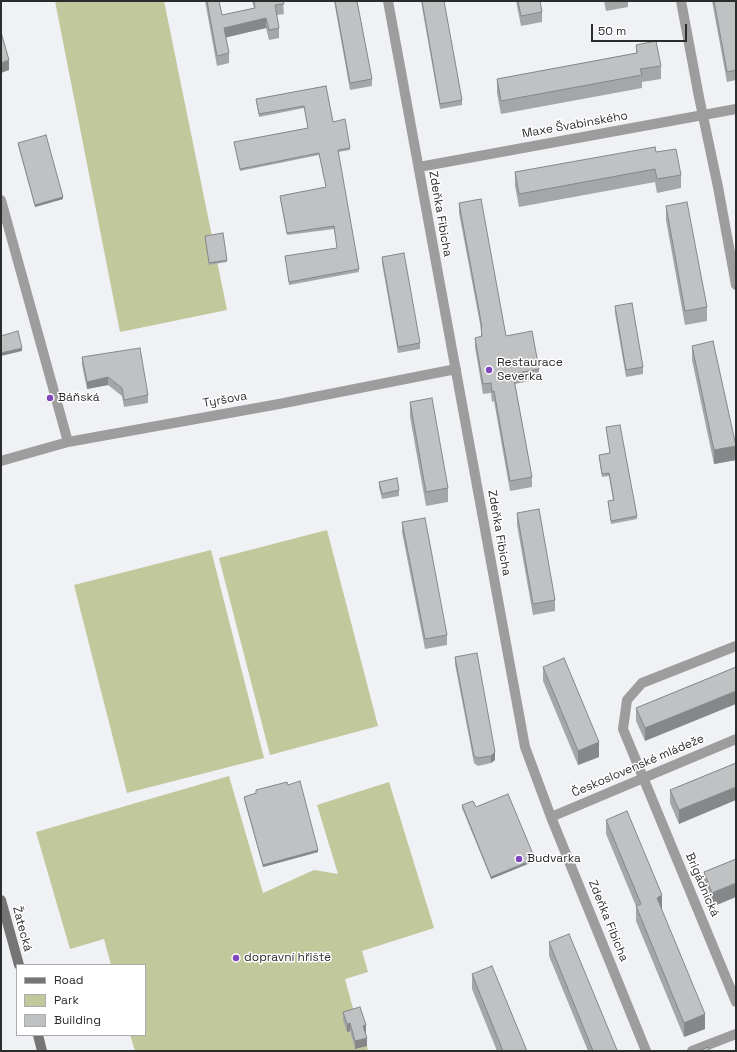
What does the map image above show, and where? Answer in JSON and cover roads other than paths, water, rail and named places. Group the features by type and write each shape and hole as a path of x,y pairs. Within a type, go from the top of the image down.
{"street":[{"name":"Zdeňka Fibicha","path":"388,1 525,747 551,817 646,1051"},
{"path":"682,1 702,116 718,187 736,285"},
{"name":"Maxe Švabinského","path":"419,167 702,116 736,108"},
{"path":"1,200 68,442"},
{"name":"Tyršova","path":"1,461 68,442 456,370"},
{"name":"Brigádnická","path":"736,646 642,683 627,700 623,729 736,1002"},
{"name":"Československé mládeže","path":"551,817 736,739"},
{"name":"Žatecká","path":"1,900 19,964"},
{"path":"692,1051 736,1034"},
{"path":"38,1036 42,1051"}],"place":[{"name":"Restaurace Severka","path":"489,370"},
{"name":"Báňská","path":"50,398"},
{"name":"Budvarka","path":"519,859"},
{"name":"dopravní hřiště","path":"236,958"}]}
